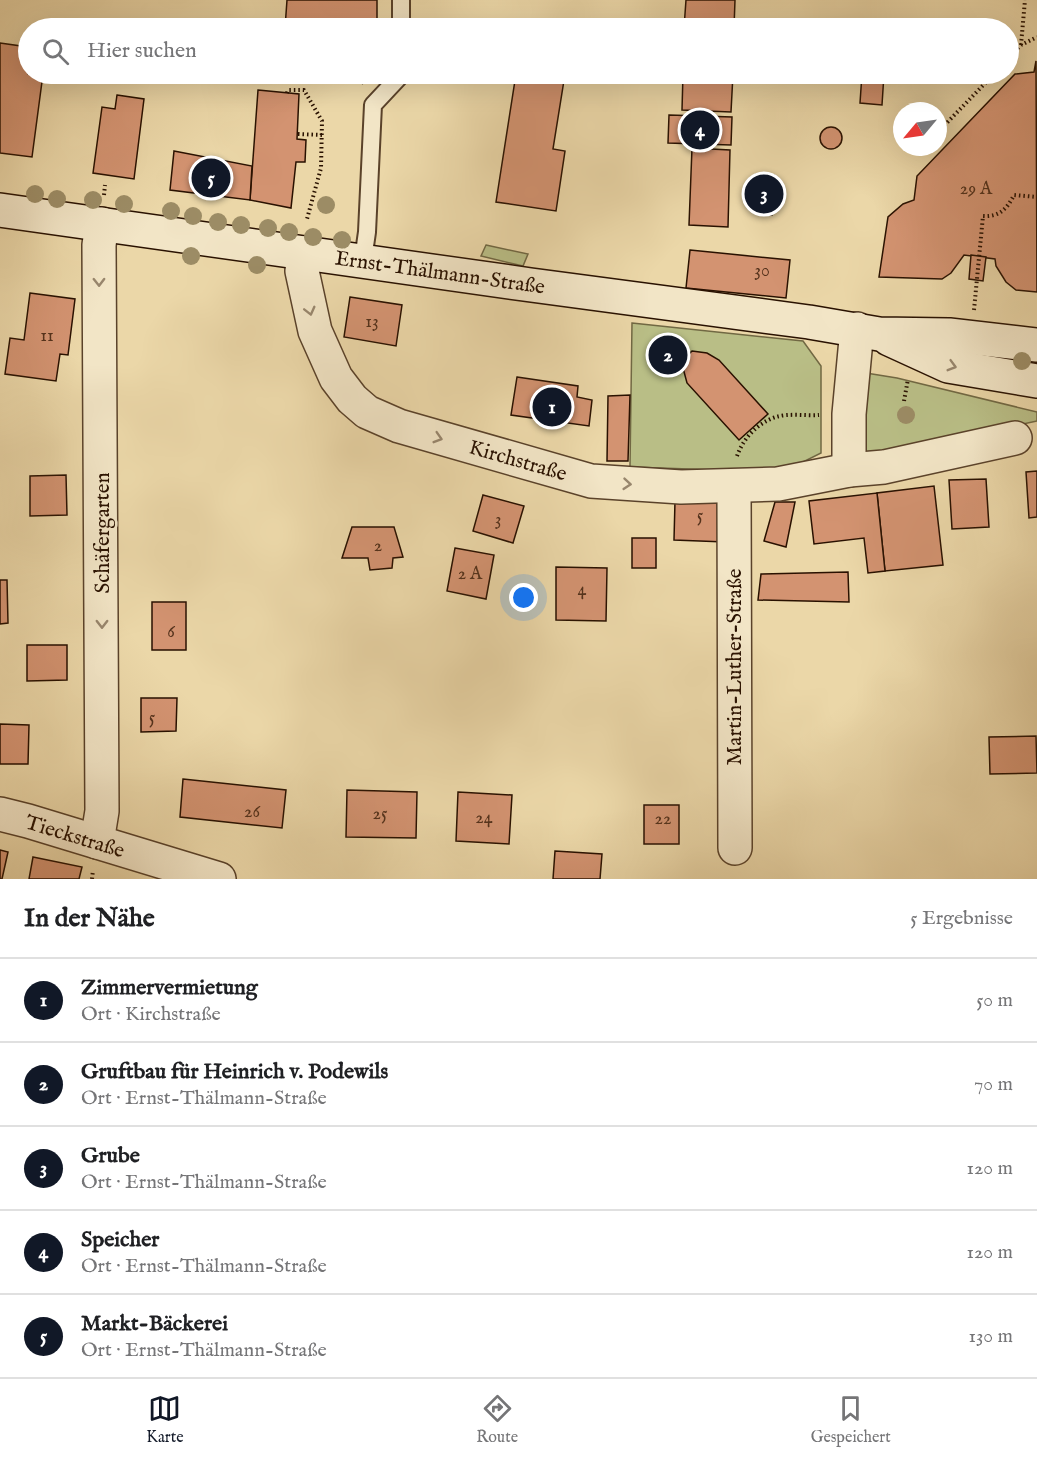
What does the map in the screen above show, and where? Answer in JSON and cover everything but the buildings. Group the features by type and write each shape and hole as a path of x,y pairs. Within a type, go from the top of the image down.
{"street":[{"name":"Ernst-Thälmann-Straße","path":"0,210 868,332 949,335 1037,345"},
{"name":"Schäfergarten","path":"97,842 102,811 99,245 102,224"},
{"name":"Kirchstraße","path":"304,253 302,271 315,331 336,378 352,399 367,412 399,426 591,481 633,485 778,484 849,470 884,467 1015,438"},
{"name":"Ernst-Thälmann-Straße","path":"868,332 948,366 1037,381"},
{"path":"849,470 849,414 868,332"},
{"name":"Martin-Luther-Straße","path":"734,486 735,848"},
{"name":"Tieckstraße","path":"0,814 28,820 219,879"}],"lane":[{"path":"401,0 401,18"},
{"path":"363,260 368,232 373,105 393,84"}],"path":[{"path":"1021,45 1024,0"},
{"path":"1021,45 1037,37"},
{"path":"947,123 984,84"},
{"path":"287,93 288,90 304,90 322,121 321,168 307,219"},
{"path":"298,134 322,135"},
{"path":"974,318 983,216 993,216 1002,212 1014,195 1037,197"},
{"path":"904,401 910,369"},
{"path":"734,486 735,460 742,441 754,430 776,417 849,414"}],"green space":[{"path":"486,245 528,254 523,266 481,256"},
{"path":"632,323 803,341 821,366 821,453 783,472 630,467"},
{"path":"866,373 897,378 1037,412 1037,421 872,456 859,451"}],"place":[{"name":"Speicher","path":"700,130"},
{"name":"Markt-Bäckerei","path":"211,178"},
{"name":"Grube","path":"764,194"},
{"name":"Gruftbau für Heinrich v. Podewils","path":"668,355"},
{"name":"Zimmervermietung","path":"552,407"}]}
